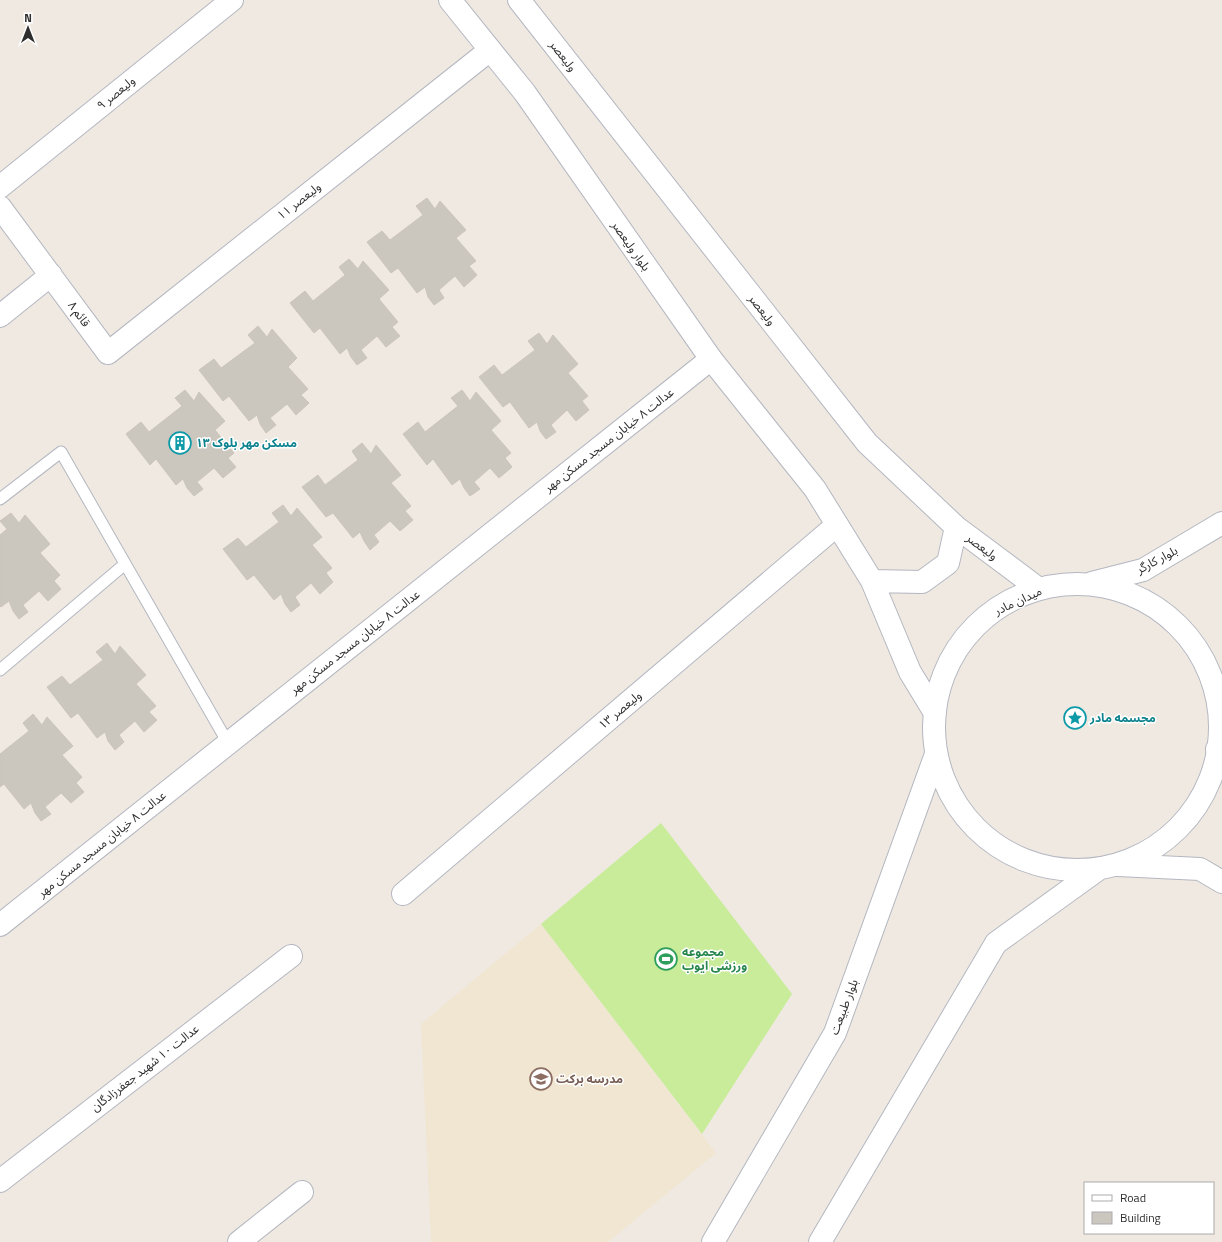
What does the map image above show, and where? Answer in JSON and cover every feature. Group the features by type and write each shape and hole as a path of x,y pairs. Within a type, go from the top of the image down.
{"main road":[{"name":"ولیعصر ۹","path":"0,187 232,0"},
{"name":"بلوار ولیعصر","path":"450,0 529,100 711,359 815,489 837,525"},
{"name":"ولیعصر","path":"519,0 867,443 956,527 1039,589"},
{"name":"ولیعصر ۱۱","path":"108,353 490,50"},
{"name":"قائم ۸","path":"0,207 108,353"},
{"path":"0,316 50,275"},
{"name":"عدالت ۸ خیابان مسجد مسکن مهر","path":"0,925 711,359"},
{"name":"بلوار کارگر","path":"1088,584 1143,570 1222,523"},
{"path":"837,525 872,581 910,672 935,713"},
{"name":"ولیعصر ۱۳","path":"403,894 837,525"},
{"path":"872,581 922,582 948,563 956,527"},
{"name":"میدان مادر","path":"1088,584 1131,594 1169,617 1198,650 1216,690 1220,741 1212,777 1190,815 1158,846 1110,866 1075,871 1033,864 994,845 963,816 942,778 933,737 938,688 959,644 994,610 1039,589 1088,584"},
{"name":"بلوار طبیعت","path":"713,1242 836,1033 936,754"},
{"path":"820,1242 996,943 1110,866 1200,869 1222,882"},
{"name":"عدالت ۱۰ شهید جعفرزادگان","path":"0,1181 290,956"},
{"path":"239,1242 302,1192"}],"lane":[{"path":"0,500 61,452 228,743"},
{"path":"0,670 125,564"}],"shaded area":[{"name":"مدرسه برکت","path":"541,924 716,1153 608,1242 431,1242 421,1024"}],"green space":[{"name":"مجموعه ورزشی ایوب","path":"661,823 792,994 702,1134 541,924"}],"building":[{"path":"427,198 435,209 440,201 466,230 456,238 476,261 469,266 477,275 464,287 455,276 439,290 444,298 434,305 428,297 425,287 417,293 398,268 391,273 367,242 382,231 390,240 423,215 416,206"},
{"path":"349,259 358,269 363,261 389,290 379,299 398,322 392,327 400,336 386,347 377,336 361,350 367,358 357,365 347,348 340,354 320,328 314,333 290,303 305,291 313,301 345,275 339,267"},
{"path":"258,326 267,337 272,329 297,358 288,367 308,389 301,395 309,403 296,415 287,404 270,418 276,425 266,433 260,424 257,415 249,421 229,396 223,401 199,370 214,359 221,368 255,343 248,335"},
{"path":"539,333 547,344 553,335 578,364 568,373 588,396 582,401 589,410 576,421 567,410 551,425 556,432 546,439 540,431 537,422 529,428 510,402 503,407 479,377 494,365 502,375 535,350 528,341"},
{"name":"مسکن مهر بلوک ۱۳","path":"185,390 194,401 199,392 225,421 215,430 234,453 228,458 236,467 223,478 214,468 197,482 203,489 194,496 187,488 183,479 176,485 156,459 150,465 126,434 141,422 149,432 182,406 175,398"},
{"path":"462,390 470,401 476,392 501,421 491,430 511,453 505,458 512,467 499,478 490,468 474,482 480,489 470,496 460,479 452,485 433,459 427,465 403,434 418,422 425,432 458,406 451,398"},
{"path":"362,443 371,454 376,445 401,475 391,483 411,506 405,511 413,520 400,531 390,521 374,535 379,542 370,550 360,532 353,538 333,513 326,517 302,487 318,475 325,485 358,460 352,451"},
{"path":"283,505 291,516 297,508 322,537 312,545 332,568 326,573 333,582 320,594 311,583 295,597 300,605 291,612 285,604 281,594 274,600 254,575 247,580 223,549 238,538 246,547 279,522 272,513"},
{"path":"11,513 19,523 25,515 50,544 40,553 60,575 54,581 61,589 48,601 39,591 23,605 28,612 19,619 13,611 9,601 1,607 0,606 0,535 7,529 0,521"},
{"path":"107,643 115,654 120,646 146,675 136,684 156,706 149,712 157,720 144,732 135,721 119,735 124,742 115,750 108,741 105,732 97,738 78,713 71,718 47,687 62,676 70,685 103,660 96,652"},
{"path":"33,714 42,725 47,717 73,746 62,755 82,777 76,783 84,792 71,803 61,793 45,807 51,814 41,821 35,813 31,803 24,809 4,784 0,787 0,754 29,731 23,723"}],"place":[{"name":"مسکن مهر بلوک ۱۳","path":"180,443"},
{"name":"مجسمه مادر","path":"1075,718"},
{"name":"مجموعه ورزشی ایوب","path":"666,959"},
{"name":"مدرسه برکت","path":"541,1079"}]}
